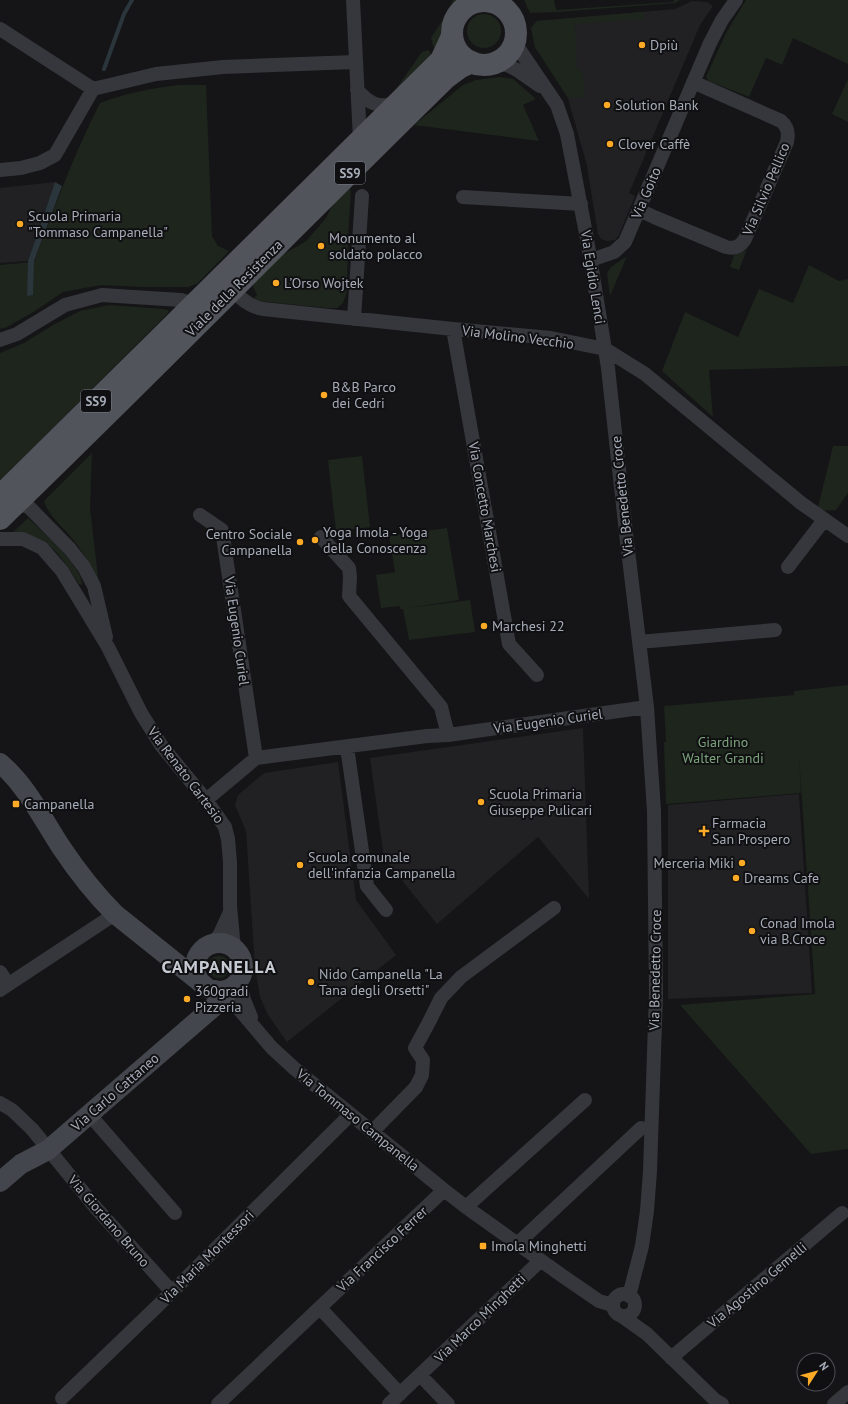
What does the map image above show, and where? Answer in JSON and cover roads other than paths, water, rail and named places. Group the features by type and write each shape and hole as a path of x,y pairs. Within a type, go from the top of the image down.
{"main road":[{"name":"Viale della Resistenza","path":"0,519 11,501 193,306 441,60 452,36 452,27 461,10 471,2 478,1 488,1 506,5 516,26 516,37"},
{"path":"452,36 454,45 464,58 483,65 502,60 509,53 516,37"},
{"name":"Viale della Resistenza","path":"11,501 37,484 446,78 461,67 472,62"}],"street":[{"path":"353,0 360,140"},
{"name":"Via Goito","path":"591,260 610,254 622,246 628,236 710,43 722,20 736,0"},
{"path":"0,29 92,89 156,74 208,68 355,62"},
{"name":"Via Egidio Lenci","path":"516,37 519,49 557,105 567,134 591,260 605,349"},
{"name":"Via Egidio Lenci","path":"493,63 507,65 547,91"},
{"name":"Via Silvio Pellico","path":"640,210 726,247 736,248 743,243 745,239 787,142 787,128 781,121 694,82"},
{"path":"0,170 21,168 40,163 55,155 92,89"},
{"path":"357,90 366,100 373,104 384,107 395,104"},
{"path":"354,319 362,196"},
{"path":"464,197 581,204"},
{"name":"Via Molino Vecchio","path":"232,289 246,303 255,307 354,319 551,338 605,349 645,374 824,520 848,536"},
{"path":"0,340 17,334 66,305 102,295 185,300 193,306"},
{"name":"Via Concetto Marchesi","path":"453,329 509,644 537,675"},
{"name":"Via Benedetto Croce","path":"605,349 647,707 654,811 656,994 650,1171 647,1211 642,1246 629,1296"},
{"name":"Via Renato Cartesio","path":"11,501 70,549 84,567 94,586 108,647"},
{"name":"Via Eugenio Curiel","path":"200,515 222,530 256,758 647,707"},
{"path":"788,567 824,520"},
{"path":"321,537 349,568 349,596 441,707 448,734"},
{"name":"Via Renato Cartesio","path":"0,539 23,539 42,548 62,571 108,647 141,713 157,739 206,800 225,827 228,838 230,862 230,912 234,948 242,959 243,966 239,979"},
{"path":"639,642 774,630"},
{"path":"347,747 367,886 386,910"},
{"path":"206,800 256,758"},
{"name":"Via Tommaso Campanella","path":"0,763 10,771 34,802 61,847 91,888 115,914 238,1008 272,1048 350,1115 444,1190 540,1261 599,1300 609,1304 613,1303"},
{"path":"372,1132 416,1087 422,1075 423,1060 415,1048 430,1022 441,998 461,977 554,908"},
{"name":"Via Renato Cartesio","path":"215,991 200,980 196,973 195,964 197,957 220,934 230,912"},
{"path":"0,972 4,987 115,914"},
{"path":"207,947 220,943 227,944 234,948"},
{"name":"Via Tommaso Campanella","path":"158,948 175,954 187,956 207,947"},
{"path":"215,991 229,988 239,979"},
{"name":"Via Tommaso Campanella","path":"239,979 244,1000 255,1028"},
{"name":"Via Carlo Cattaneo","path":"0,1182 21,1164 48,1150 89,1114 215,991"},
{"path":"466,1207 585,1100"},
{"name":"Via Giordano Bruno","path":"0,1104 19,1115 32,1129 96,1208 172,1292"},
{"path":"89,1114 175,1213"},
{"name":"Via Maria Montessori","path":"62,1398 172,1292 350,1115"},
{"path":"516,1244 641,1128"},
{"name":"Via Francisco Ferrer","path":"218,1404 444,1190"},
{"name":"Via Agostino Gemelli","path":"671,1358 842,1213"},
{"name":"Via Marco Minghetti","path":"390,1404 540,1261"},
{"path":"628,1314 635,1304 634,1301 629,1296 623,1294 619,1295 613,1303 616,1313 628,1314 717,1403"},
{"path":"320,1308 400,1394"},
{"path":"420,1375 448,1404"},
{"path":"834,1404 848,1392"}],"waterway":[{"path":"104,69 124,14 132,0"}],"place":[{"name":"Dpiù","path":"642,45"},
{"name":"Solution Bank","path":"607,105"},
{"name":"Clover Caffè","path":"610,144"},
{"name":"Scuola Primaria \"Tommaso Campanella\"","path":"20,224"},
{"name":"Monumento al soldato polacco","path":"321,246"},
{"name":"L’Orso Wojtek","path":"276,283"},
{"name":"B&B Parco dei Cedri","path":"324,395"},
{"name":"Yoga Imola - Yoga della Conoscenza","path":"315,540"},
{"name":"Centro Sociale Campanella","path":"300,542"},
{"name":"Marchesi 22","path":"484,626"},
{"name":"Scuola Primaria Giuseppe Pulicari","path":"481,802"},
{"name":"Campanella","path":"16,804"},
{"name":"Farmacia San Prospero","path":"704,831"},
{"name":"Merceria Miki","path":"742,863"},
{"name":"Scuola comunale dell'infanzia Campanella","path":"300,865"},
{"name":"Dreams Cafe","path":"736,878"},
{"name":"Conad Imola via B.Croce","path":"752,931"},
{"name":"Nido Campanella \"La Tana degli Orsetti\"","path":"311,982"},
{"name":"360gradi Pizzeria","path":"187,999"},
{"name":"Imola Minghetti","path":"483,1246"}],"district":[{"name":"CAMPANELLA","path":"219,967"}],"park label":[{"name":"Giardino Walter Grandi","path":"723,750"}]}
